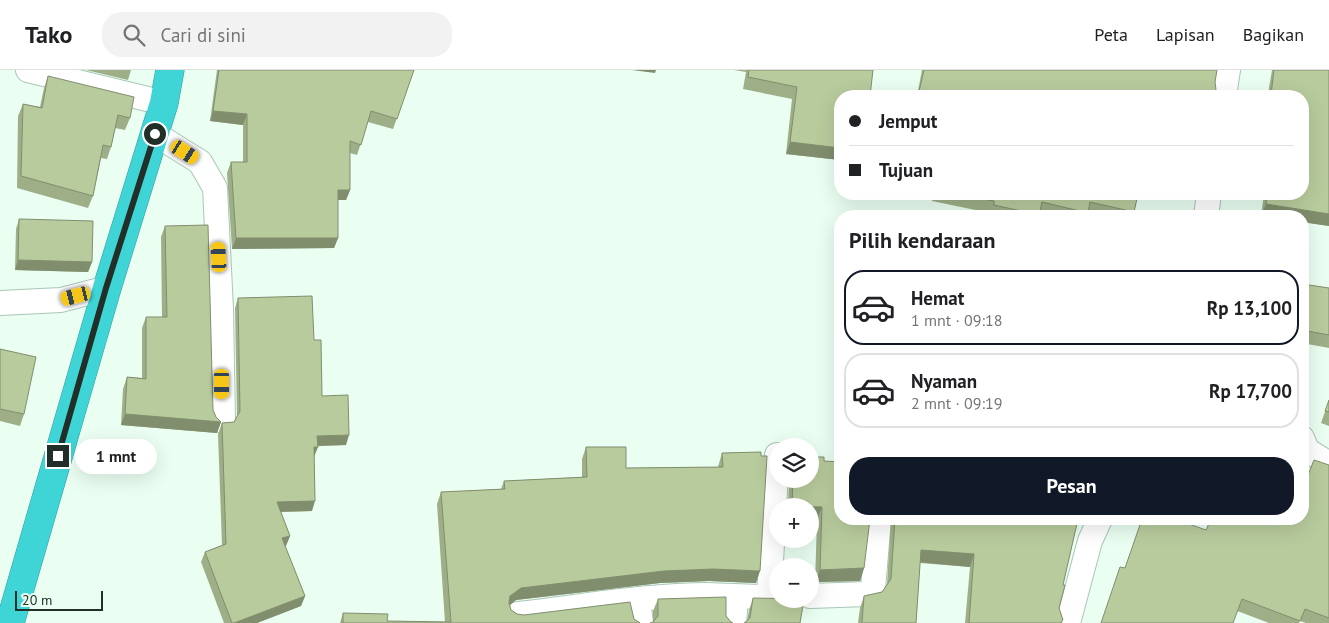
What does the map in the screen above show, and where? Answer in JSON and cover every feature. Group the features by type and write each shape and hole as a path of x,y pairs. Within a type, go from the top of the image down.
{"highway":[{"path":"10,623 106,288 164,103 170,70"}],"street":[{"path":"28,70 164,103"},
{"path":"1225,90 1228,70"},
{"path":"155,134 200,162 215,188 221,309 223,421"},
{"path":"0,303 61,300 106,288"},
{"path":"1309,451 1329,464"},
{"path":"774,558 776,488"},
{"path":"819,596 868,594 873,589 878,525"},
{"path":"1068,623 1090,542 1097,525"},
{"path":"518,614 640,612 709,595 736,598 769,597"},
{"path":"734,623 736,598"}],"building":[{"path":"219,70 414,70 397,119 371,111 361,145 350,141 350,190 338,190 338,238 236,238 231,162 247,162 247,114 213,111"},
{"path":"749,70 873,70 871,90 834,90 834,147 790,142 797,87 748,77"},
{"path":"924,70 1217,70 1216,90 919,90"},
{"path":"1274,70 1329,70 1329,214 1266,204 1266,200 1309,200 1309,90 1272,90"},
{"path":"48,76 134,97 130,118 118,115 111,147 103,145 93,196 21,176 23,104 42,108"},
{"path":"989,200 1137,200 1134,210 1125,210 1090,202 1089,210 1075,210 1042,202 1040,210 1016,210 994,205 994,201"},
{"path":"19,219 93,221 92,262 18,260"},
{"path":"208,225 213,410 221,422 125,414 127,377 146,379 146,317 167,317 165,226"},
{"path":"1309,285 1329,288 1329,335 1309,331"},
{"path":"312,296 314,340 321,340 322,396 348,395 349,435 317,436 318,447 314,447 315,501 277,502 290,536 282,538 305,596 232,623 205,552 226,544 222,423 234,422 240,411 238,298"},
{"path":"0,349 36,357 24,414 0,409"},
{"path":"1329,400 1329,412 1325,411"},
{"path":"586,447 626,447 626,468 723,467 722,453 761,452 761,456 767,456 760,571 713,569 664,571 521,588 510,596 511,610 517,614 524,615 630,602 634,619 640,623 343,623 343,613 388,614 387,621 451,622 441,492 505,489 504,481 587,477"},
{"path":"819,457 824,457 824,461 834,462 834,525 869,525 864,568 820,570 822,507 819,507 819,498 792,498 793,488 819,488"},
{"path":"1314,460 1329,465 1329,618 1305,609 1300,621 1242,599 1233,623 1101,623 1120,567 1125,568 1140,525 1192,525 1206,530 1208,525 1309,525 1309,472"},
{"path":"895,525 1077,525 1059,608 1063,620 1060,623 969,623 974,554 921,550 916,623 862,623 864,596 882,592 891,579"},
{"path":"726,597 726,616 733,623 650,623 658,616 658,599"},
{"path":"753,598 769,598 769,608 802,608 800,623 744,623 750,618"}],"route":[{"path":"58,456 106,288 155,134"}]}
